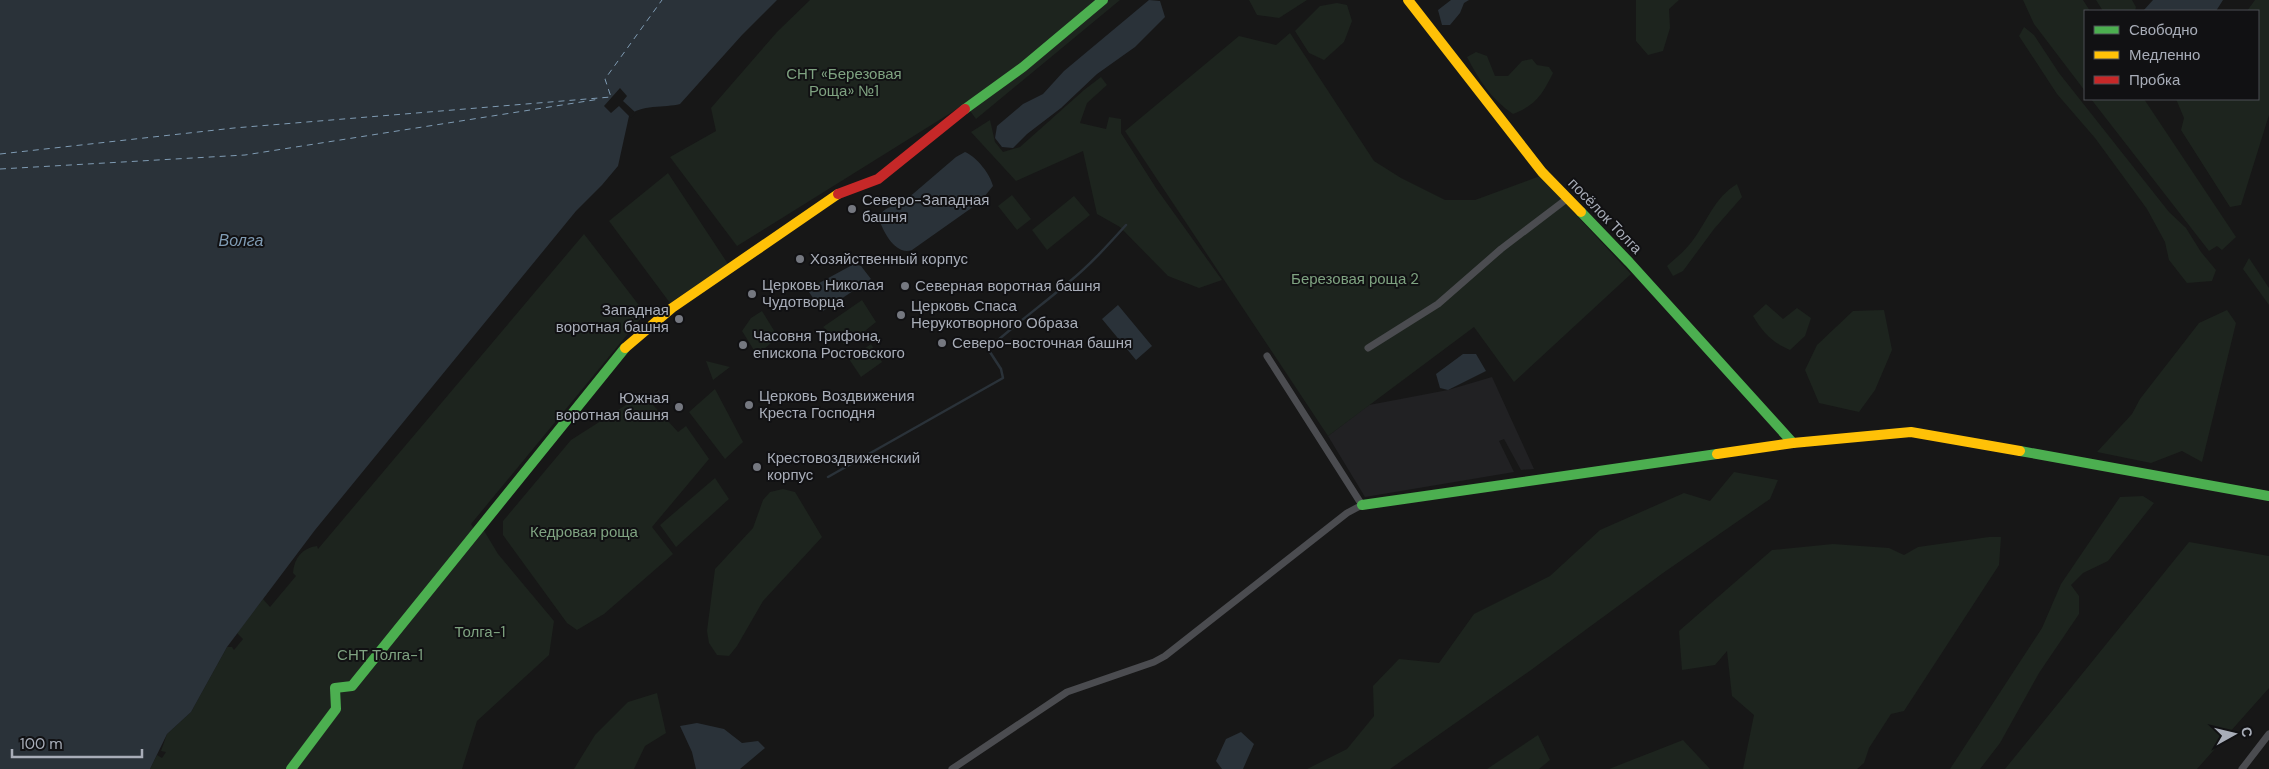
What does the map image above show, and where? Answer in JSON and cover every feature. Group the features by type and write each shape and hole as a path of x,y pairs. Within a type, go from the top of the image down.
{"street":[{"path":"291,769 336,709 335,688 352,686 622,351 672,308 772,241 810,212 842,191 878,180 958,114 1023,67 1103,0"},
{"name":"посёлок Толга","path":"1408,0 1542,172 1629,262 1793,443"},
{"path":"1368,348 1438,304 1501,249 1568,198"},
{"path":"1267,356 1362,504"},
{"path":"952,769 1067,692 1154,662 1165,656 1347,513 1362,504 1793,443 1911,432 2269,496"},
{"path":"2242,769 2269,734"}],"shaded area":[{"path":"1492,377 1534,469 1521,470 1504,439 1499,441 1514,472 1365,497 1328,436 1369,405 1448,390"}],"green space":[{"name":"СНТ «Березовая Роща» №1","path":"810,0 1120,0 976,119 965,104 737,246 670,157 716,131 711,108 777,32"},
{"path":"1249,0 1307,0 1279,18 1257,15"},
{"path":"1636,0 1679,0 1669,9 1670,28 1663,51 1648,55 1636,41"},
{"path":"2023,0 2083,0 2089,10 2084,10 2084,90 2034,24"},
{"path":"2096,0 2132,0 2136,7 2135,10 2102,10"},
{"path":"2255,0 2269,0 2269,115 2241,205 2230,207 2181,130 2184,118 2176,100 2259,100 2259,10 2248,10"},
{"path":"1337,3 1347,5 1352,21 1344,42 1324,60 1309,53 1295,31 1320,6"},
{"path":"2024,27 2034,35 2059,73 2169,212 2186,228 2201,252 2216,270 2212,281 2187,283 2169,260 2165,242 2147,209 2095,138 2057,94 2019,36"},
{"name":"Березовая роща 2","path":"1290,33 1374,161 1401,178 1445,200 1475,200 1540,176 1631,274 1514,382 1474,327 1328,436 1125,131 1239,36 1276,45"},
{"path":"1476,52 1487,56 1495,76 1508,76 1522,61 1532,59 1537,65 1549,67 1553,73 1533,103 1513,114 1498,102 1476,74 1467,57"},
{"path":"1101,77 1107,85 1087,103 1080,123 1106,129 1109,117 1121,119 1121,133 1156,188 1222,280 1199,288 1168,276 1120,227 1097,214 1083,151 1016,181 971,132 990,120 995,142 1003,152 1020,147"},
{"path":"2092,100 2145,100 2236,237 2222,250 2217,246 2209,251"},
{"path":"668,173 728,264 670,303 609,221"},
{"path":"1737,184 1742,197 1714,229 1683,271 1673,276 1667,266 1690,244 1717,203"},
{"path":"1012,195 1031,219 1017,230 998,206"},
{"path":"1074,196 1090,215 1047,250 1032,230"},
{"name":"СНТ Толга-1","path":"584,234 645,313 471,524 478,535 483,529 498,554 554,621 549,655 477,721 462,769 150,769 157,755 162,758 166,752 161,751 167,734 191,712 227,647 232,647 234,650 243,639 237,633 263,599 270,607 296,576 293,573 297,558 307,549 317,546 318,549"},
{"path":"2249,258 2269,288 2269,305 2243,269"},
{"path":"862,300 876,322 846,346 823,327"},
{"path":"1766,304 1783,319 1797,308 1811,318 1805,336 1790,350 1769,337 1753,316"},
{"path":"1884,310 1892,350 1875,390 1859,412 1819,403 1805,370 1817,345 1853,311"},
{"path":"2227,310 2236,323 2202,462 2182,451 2151,463 2097,452 2132,414 2140,399 2199,323"},
{"path":"762,311 778,337 757,355 742,331 751,318"},
{"path":"871,344 882,362 861,377 849,359"},
{"path":"706,361 730,367 713,380"},
{"path":"715,389 743,442 725,459 689,412"},
{"name":"Кедровая роща","path":"643,394 678,432 686,426 709,459 652,527 673,554 604,614 577,630 567,623 503,535 503,521 571,440"},
{"path":"1734,472 1778,480 1770,499 1663,573 1531,670 1390,769 1307,769 1347,749 1374,716 1373,686 1399,659 1439,663 1474,614 1550,576 1600,530 1684,493 1710,501"},
{"path":"715,478 729,499 676,547 660,525"},
{"path":"783,489 795,492 822,537 763,601 737,646 729,656 717,655 709,643 707,631 715,569 753,528 763,500 770,492"},
{"path":"2143,496 2154,503 2108,561 2083,573 2071,585 2079,596 2079,614 2039,673 2000,743 1980,769 1950,769 2042,628 2061,584 2120,497"},
{"path":"2001,537 1999,565 1904,711 1891,714 1869,748 1864,763 1857,769 1743,769 1754,715 1732,696 1727,651 1715,665 1682,670 1679,631 1772,550 1833,544 1889,548 1904,555 1918,547"},
{"path":"2189,542 2269,556 2269,688 2197,769 2005,769"},
{"path":"657,693 666,733 645,746 634,769 574,769 595,735 628,702"},
{"path":"1538,735 1550,760 1539,769 1487,769"},
{"path":"1683,740 1710,769 1609,769"}],"water":[{"name":"Волга","path":"0,0 777,0 742,35 680,104 646,108 629,116 618,166 576,211 315,530 227,647 191,712 167,734 150,769 0,769"},
{"path":"1149,0 1160,1 1165,17 1135,47 1097,74 1061,108 1027,134 1013,148 1002,147 995,138 997,126 1023,104 1043,94 1064,71"},
{"path":"1451,0 1469,0 1464,3 1460,13 1450,25 1442,25 1438,10"},
{"path":"2153,0 2223,0 2217,10 2144,10"},
{"path":"965,152 970,154 982,166 993,186 980,202 912,250 906,251 895,246 886,235 878,217 888,208 900,205 956,157"},
{"path":"854,264 861,266 871,279 823,311 821,309 822,304 817,304 809,292 810,288"},
{"path":"1118,305 1152,346 1136,360 1102,319"},
{"path":"1463,354 1476,354 1486,371 1448,390 1440,388 1436,374"},
{"path":"697,723 724,729 742,743 758,741 765,748 740,769 696,769 692,752 680,726"},
{"path":"1241,732 1254,744 1243,769 1222,769 1216,761 1226,739"}],"pier":[{"path":"620,88 627,96 623,101 636,113 631,118 619,106 611,113 604,106"}],"waterway":[{"path":"828,477 1003,378 1001,369 988,349 1077,275 1099,255 1126,225"}],"ferry route":[{"path":"0,154 234,128 611,97 605,79 662,0"},
{"path":"0,169 245,155 600,99"}],"traffic: fast":[{"path":"965,109 1023,67 1103,0"},
{"path":"1581,212 1629,262 1793,443"},
{"path":"291,769 336,709 335,688 352,686 625,348"},
{"path":"2020,451 2269,496"},
{"path":"1362,505 1717,454"}],"traffic: slow":[{"path":"1408,0 1542,172 1581,212"},
{"path":"625,348 672,308 838,194"},
{"path":"1717,454 1793,443 1911,432 2020,451"}],"traffic: jam":[{"path":"838,194 878,179 965,109"}],"place":[{"name":"Северо-Западная башня","path":"852,209"},
{"name":"Хозяйственный корпус","path":"800,259"},
{"name":"Северная воротная башня","path":"905,286"},
{"name":"Церковь Николая Чудотворца","path":"752,294"},
{"name":"Церковь Спаса Нерукотворного Образа","path":"901,315"},
{"name":"Западная воротная башня","path":"679,319"},
{"name":"Северо-восточная башня","path":"942,343"},
{"name":"Часовня Трифона, епископа Ростовского","path":"743,345"},
{"name":"Церковь Воздвижения Креста Господня","path":"749,405"},
{"name":"Южная воротная башня","path":"679,407"},
{"name":"Крестовоздвиженский корпус","path":"757,467"}],"park label":[{"name":"Толга-1","path":"480,632"}]}
